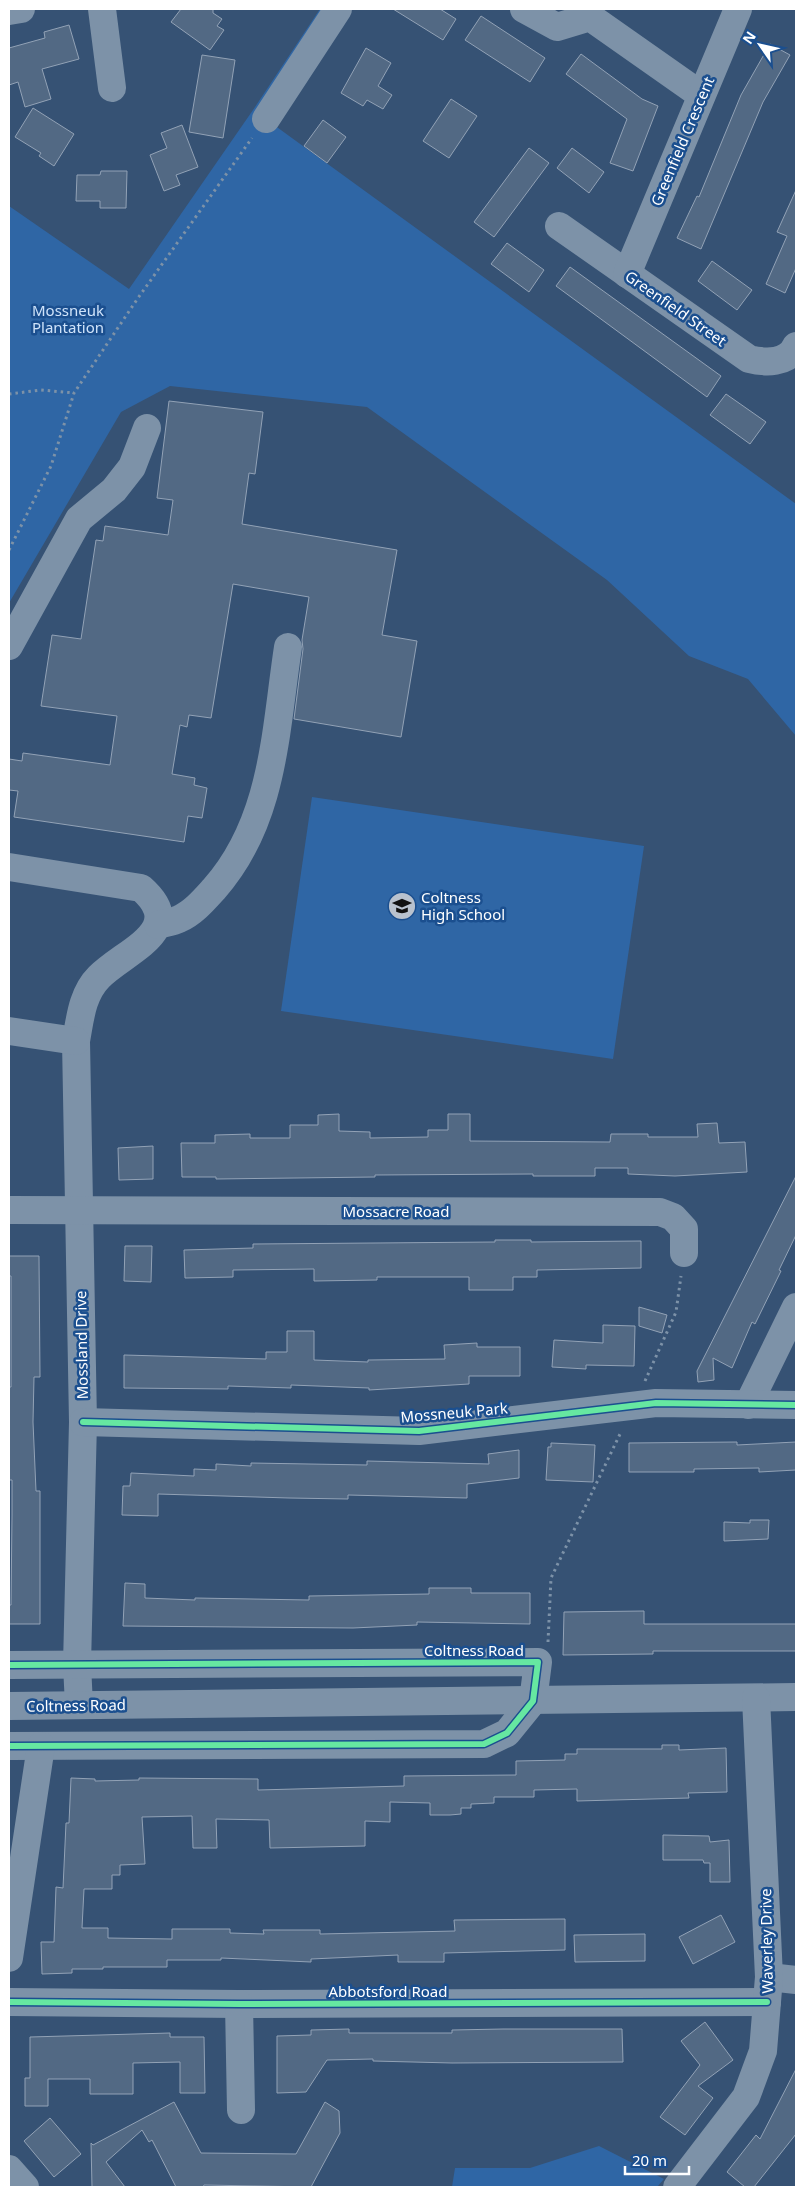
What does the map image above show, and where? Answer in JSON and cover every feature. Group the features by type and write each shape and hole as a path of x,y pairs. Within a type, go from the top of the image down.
{"street":[{"path":"9,11 21,9"},
{"path":"102,9 112,88"},
{"path":"266,119 338,9"},
{"path":"524,9 557,26 590,17 701,95"},
{"name":"Greenfield Crescent","path":"627,274 738,9"},
{"name":"Greenfield Street","path":"559,226 749,359 766,363 781,359 794,350 796,346"},
{"path":"9,646 79,519 114,490 132,467 147,428"},
{"path":"9,867 141,888 152,898 159,911 158,926 180,919 202,902 232,868 254,828 267,785 288,647"},
{"name":"Mossland Drive","path":"79,1705 76,1665 83,1422 76,1041 81,1011 88,992 98,978 150,936 158,926"},
{"path":"9,1031 76,1041"},
{"path":"9,1210 79,1210"},
{"name":"Mossacre Road","path":"79,1210 660,1212 673,1217 684,1229 684,1253"},
{"path":"748,1405 796,1307"},
{"name":"Mossneuk Park","path":"83,1422 419,1431 656,1403 796,1405"},
{"name":"Coltness Road","path":"9,1665 538,1662 533,1701"},
{"name":"Coltness Road","path":"9,1706 796,1697"},
{"name":"Waverley Drive","path":"677,2187 746,2096 763,2051 768,1990 756,1698"},
{"path":"9,1746 484,1744 507,1733 533,1701"},
{"path":"9,1958 41,1746"},
{"name":"Abbotsford Road","path":"9,2002 239,2004 768,1990 796,1980"},
{"path":"239,2004 242,2110"},
{"path":"9,2170 25,2187"}],"path":[{"path":"9,550 51,466 74,393 138,298 266,119"},
{"path":"9,394 41,390 74,393"},
{"path":"538,1662 548,1645 551,1578 634,1405 676,1312 684,1253"}],"green space":[{"name":"Mossneuk Plantation","path":"320,9 334,9 263,117 796,504 796,736 748,679 689,656 607,580 367,407 170,386 121,412 9,603 9,206 129,289 253,110"},
{"path":"312,797 644,846 613,1059 281,1011"},
{"path":"599,2146 664,2179 657,2187 452,2187 455,2168 530,2168"}],"building":[{"path":"181,9 213,9 213,13 222,19 217,26 224,30 210,50 171,22"},
{"path":"393,9 440,9 456,19 443,40"},
{"path":"481,16 545,58 530,82 465,40"},
{"path":"69,25 79,59 42,69 51,99 25,107 18,82 9,85 9,48 45,38 44,32"},
{"path":"770,44 790,55 763,102 701,249 677,238 697,196 699,197 741,95"},
{"path":"366,48 391,63 378,86 392,95 383,109 367,100 363,106 341,93"},
{"path":"581,54 642,99 658,106 633,171 610,163 627,119 566,74"},
{"path":"202,55 235,60 223,138 189,132"},
{"path":"451,99 477,116 449,158 423,141"},
{"path":"33,108 74,134 54,166 39,156 41,153 15,137"},
{"path":"323,120 346,137 327,163 304,146"},
{"path":"182,125 198,167 176,175 180,185 164,191 150,155 167,148 161,133"},
{"path":"529,148 549,163 494,237 474,222"},
{"path":"572,148 604,172 589,193 557,168"},
{"path":"101,171 127,171 126,208 100,208 100,201 76,201 77,175 100,175"},
{"path":"796,190 796,268 785,293 766,284 787,236 777,232"},
{"path":"507,243 544,270 529,292 491,264"},
{"path":"712,261 752,290 737,310 698,281"},
{"path":"570,267 721,376 707,397 556,286"},
{"path":"726,394 766,422 750,444 710,415"},
{"path":"169,401 263,412 255,474 249,473 242,524 397,550 382,635 417,641 401,737 294,719 303,649 302,640 309,597 233,584 211,718 189,715 187,727 180,725 172,774 195,778 194,785 207,788 202,818 188,816 184,842 14,817 18,791 9,790 9,759 22,761 23,753 110,765 117,716 41,706 52,635 81,639 96,540 103,541 105,526 168,535 173,500 157,498"},
{"path":"339,1114 339,1131 370,1132 370,1138 428,1137 428,1130 448,1130 448,1114 470,1114 470,1141 610,1142 611,1134 648,1134 648,1137 698,1137 697,1124 717,1123 719,1143 745,1142 747,1172 675,1176 628,1174 628,1168 595,1168 595,1176 533,1176 533,1174 216,1179 216,1177 182,1177 181,1143 215,1143 215,1135 250,1134 250,1138 290,1138 290,1125 318,1125 318,1115"},
{"path":"153,1146 153,1179 119,1180 118,1148"},
{"path":"796,1176 796,1235 779,1270 781,1271 755,1324 752,1322 732,1368 713,1358 714,1380 698,1382 697,1371"},
{"path":"495,1240 531,1240 531,1242 641,1241 641,1268 537,1270 537,1277 513,1277 513,1290 469,1290 469,1277 377,1277 377,1280 314,1281 314,1269 233,1270 233,1277 185,1278 184,1250 253,1248 253,1244 495,1242"},
{"path":"125,1246 152,1246 151,1282 124,1281"},
{"path":"9,1256 39,1256 40,1377 34,1377 33,1422 36,1491 40,1491 40,1624 9,1624 9,1605 11,1605 12,1480 9,1480 11,1276 9,1276"},
{"path":"639,1307 667,1315 662,1333 639,1326"},
{"path":"603,1325 635,1326 634,1366 586,1365 586,1369 552,1367 554,1340 603,1343"},
{"path":"287,1331 314,1331 314,1360 368,1362 368,1360 445,1359 444,1345 477,1343 477,1347 520,1347 520,1376 469,1376 469,1384 369,1390 369,1388 291,1385 291,1388 228,1386 228,1389 124,1388 124,1355 266,1359 266,1352 287,1352"},
{"path":"737,1442 737,1445 796,1442 796,1470 759,1472 759,1468 694,1469 694,1472 629,1472 629,1443"},
{"path":"551,1443 595,1445 593,1482 546,1480 548,1447 551,1447"},
{"path":"519,1450 519,1478 467,1484 467,1498 348,1495 348,1499 158,1494 158,1516 122,1515 123,1486 130,1486 131,1473 194,1476 194,1469 216,1470 216,1464 251,1466 251,1463 367,1465 367,1461 489,1464 488,1454"},
{"path":"750,1520 769,1520 768,1539 724,1541 724,1522 750,1523"},
{"path":"125,1583 145,1584 145,1598 195,1600 195,1598 309,1600 309,1596 429,1594 429,1588 471,1588 471,1593 530,1593 530,1624 417,1622 417,1625 353,1628 123,1626"},
{"path":"644,1611 644,1624 796,1624 796,1651 653,1651 653,1654 563,1655 564,1612"},
{"path":"662,1745 679,1745 679,1750 726,1748 727,1792 688,1793 689,1798 577,1801 577,1789 534,1790 534,1797 494,1797 494,1803 471,1804 471,1808 461,1808 461,1814 450,1815 430,1815 430,1803 390,1802 390,1822 365,1821 365,1846 270,1848 269,1820 216,1819 217,1848 193,1848 192,1816 142,1817 145,1864 120,1865 120,1875 112,1875 112,1889 84,1889 82,1928 108,1928 108,1938 172,1939 172,1929 230,1929 230,1933 264,1934 263,1930 320,1930 320,1934 455,1931 454,1920 565,1919 565,1950 444,1953 444,1962 398,1962 398,1955 311,1959 311,1962 221,1958 221,1960 167,1960 167,1967 103,1967 103,1969 72,1969 72,1973 42,1974 41,1942 54,1942 56,1887 63,1888 66,1823 69,1823 71,1778 95,1779 95,1781 139,1780 139,1778 258,1779 258,1790 404,1786 404,1776 516,1775 516,1761 565,1760 565,1754 577,1754 577,1749 662,1749"},
{"path":"663,1835 709,1836 710,1842 729,1840 730,1882 710,1882 710,1863 704,1863 703,1860 663,1860"},
{"path":"721,1915 735,1942 693,1964 679,1937"},
{"path":"645,1934 645,1961 575,1962 574,1935"},
{"path":"705,2022 733,2060 698,2086 713,2098 685,2135 660,2117 700,2065 681,2041"},
{"path":"349,2029 349,2033 452,2033 452,2030 622,2029 623,2062 452,2063 373,2061 373,2059 327,2060 306,2092 277,2093 277,2036 311,2035 311,2030"},
{"path":"170,2033 170,2037 204,2037 205,2093 180,2093 180,2062 133,2063 133,2094 90,2094 90,2079 48,2079 48,2106 25,2106 25,2078 30,2078 30,2037"},
{"path":"796,2069 796,2134 754,2187 745,2187 727,2172 756,2135 760,2139"},
{"path":"174,2102 201,2153 296,2154 325,2102 339,2111 340,2133 311,2187 204,2185 203,2187 176,2187 152,2140 149,2142 142,2130 106,2162 125,2187 92,2187 91,2143 93,2145"},
{"path":"50,2118 81,2154 54,2177 24,2141"}],"cycle path":[{"path":"83,1422 419,1431 656,1403 796,1405"},
{"path":"9,1665 538,1662 533,1701 507,1733 484,1744 9,1746"},
{"path":"9,2002 239,2004 767,2002"}],"place":[{"name":"Coltness High School","path":"402,906"}]}
